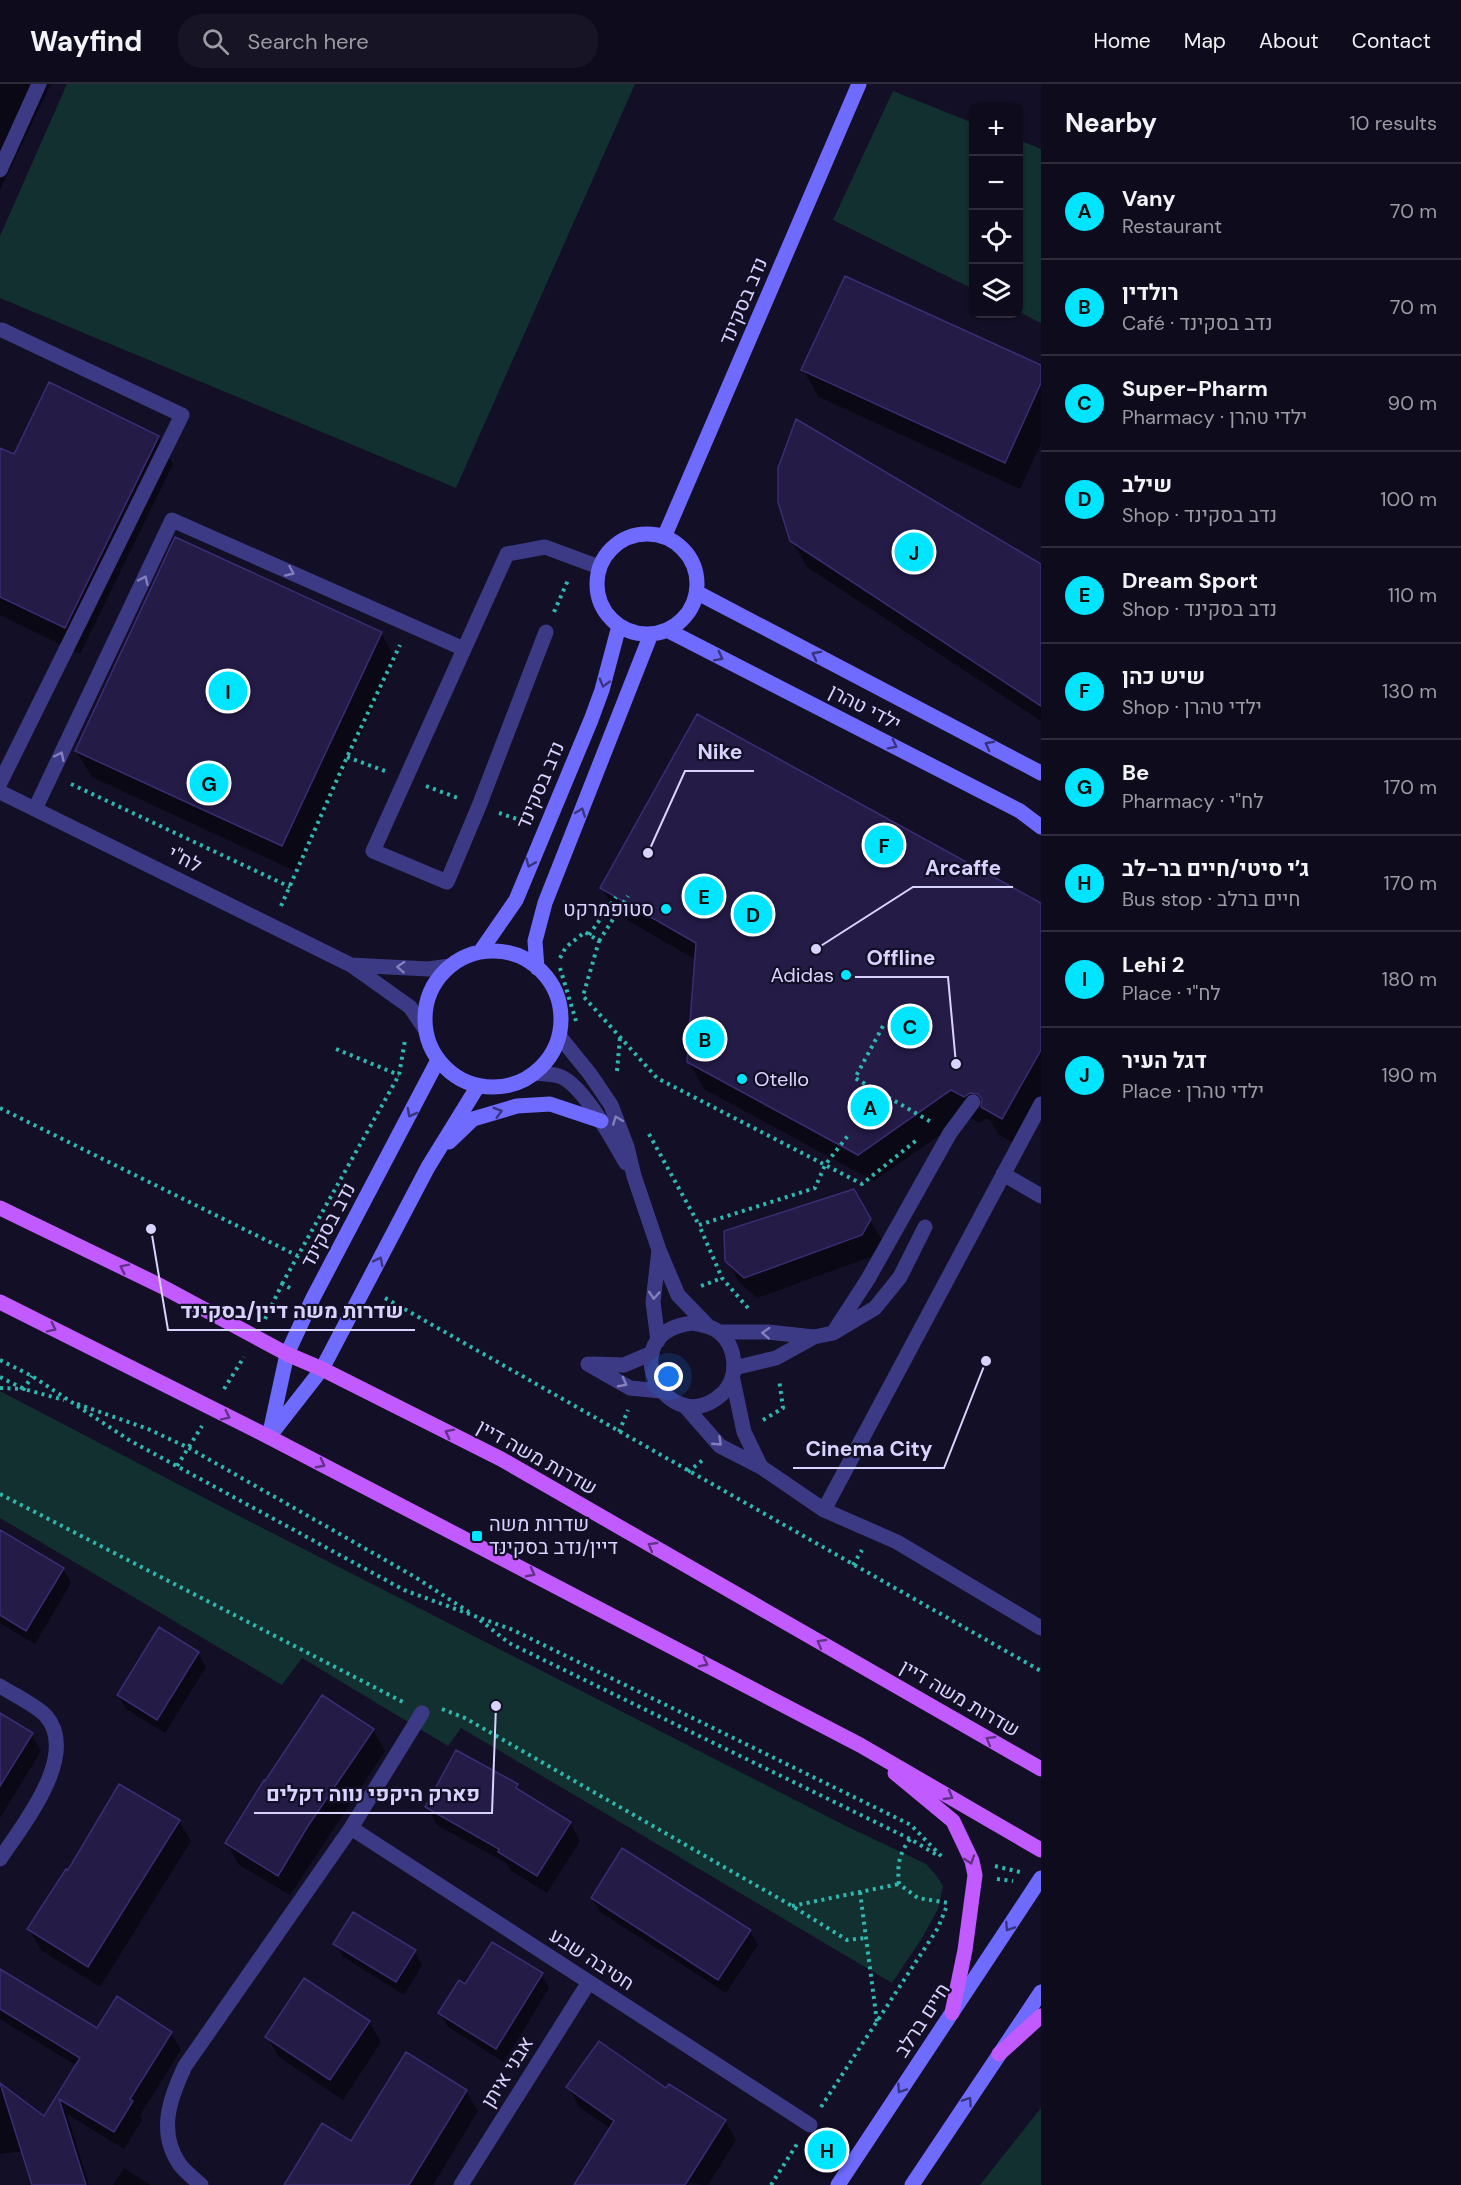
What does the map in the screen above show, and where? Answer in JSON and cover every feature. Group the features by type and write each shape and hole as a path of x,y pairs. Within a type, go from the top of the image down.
{"main road":[{"name":"שדרות משה דיין","path":"0,1208 161,1286 287,1354 322,1369 501,1460 1041,1769"},
{"path":"0,1302 269,1437 860,1744 1041,1850"},
{"path":"860,1744 954,1821 972,1861 975,1875 965,1950 952,2013"},
{"path":"999,2054 1041,2016"}],"street":[{"path":"0,170 39,84"},
{"name":"נדב בסקינד","path":"665,535 859,84"},
{"path":"0,783 182,415 2,330"},
{"path":"35,808 172,520 464,649"},
{"path":"634,534 665,535 681,547 692,560 697,575 698,593 692,608 679,624 651,634 635,633 619,626 607,615 599,600 596,583 599,567 607,553 619,541 634,534"},
{"path":"546,632 447,882 373,851 507,554 545,547 599,567"},
{"name":"ילדי טהרן","path":"698,593 1041,772"},
{"name":"נדב בסקינד","path":"480,952 516,900 602,690 619,626"},
{"name":"ילדי טהרן","path":"667,630 1020,811 1041,827"},
{"path":"537,968 535,941 545,903 651,634"},
{"name":"לח\"י","path":"0,792 351,965 410,1006 425,1029"},
{"path":"504,951 526,959 537,968 557,993 561,1015 560,1037 551,1056 536,1073 517,1084 495,1088 478,1086 453,1076 438,1060 428,1041 425,1029 424,1018 428,995 440,975 458,960 480,952 504,951"},
{"name":"לח\"י","path":"351,965 428,969 450,966"},
{"path":"560,1037 611,1105 627,1147 658,1250 678,1295 728,1342 733,1355 744,1432 761,1467"},
{"name":"נדב בסקינד","path":"269,1437 287,1354 313,1298 438,1060"},
{"path":"536,1073 560,1076 575,1087 601,1121 634,1176"},
{"path":"269,1437 322,1369 434,1156 478,1086"},
{"path":"833,1333 868,1279 951,1133 973,1102"},
{"path":"434,1156 473,1119 517,1106 550,1104 601,1121"},
{"path":"824,1510 1041,1104"},
{"path":"1003,1174 1041,1196"},
{"path":"658,1250 652,1302 655,1347 651,1366 653,1380 671,1400 684,1405 698,1406 723,1393 734,1374 776,1358 814,1337 833,1333 875,1308 900,1277 925,1227"},
{"path":"661,1391 630,1388 588,1364 624,1365 655,1347 668,1331 680,1324 693,1323 713,1329 814,1337"},
{"path":"684,1405 720,1446 761,1467 824,1510 897,1542 1041,1628"},
{"path":"0,1686 46,1715 58,1738 53,1766 44,1791 0,1859"},
{"path":"201,2185 180,2165 171,2144 166,2119 173,2092 185,2066 351,1828 422,1713"},
{"name":"חטיבה שבע","path":"351,1828 810,2125"},
{"name":"חיים ברלב","path":"838,2185 1038,1882"},
{"name":"אבני איתן","path":"461,2185 589,1982"},
{"path":"912,2185 1041,1992"}],"path":[{"path":"546,632 577,559"},
{"path":"273,926 347,757 410,625"},
{"path":"347,757 544,829"},
{"path":"51,775 290,887"},
{"path":"628,896 599,940 583,996 657,1078 862,1184 937,1125"},
{"path":"589,935 616,897"},
{"path":"558,963 566,947 585,933 599,940"},
{"path":"555,955 583,1043 574,1055"},
{"path":"282,1284 399,1075 410,1006"},
{"path":"883,1026 855,1078 951,1133"},
{"path":"617,1075 620,1037"},
{"path":"336,1049 399,1075"},
{"path":"0,1108 298,1256"},
{"path":"644,1125 699,1225 722,1278 768,1332"},
{"path":"699,1225 815,1188 825,1165 850,1133"},
{"path":"366,1287 1041,1671"},
{"path":"0,1360 32,1376 69,1401 129,1440 404,1590 477,1617 513,1630 910,1825 949,1863 910,1839 509,1643 477,1617 416,1577 189,1448 148,1429 69,1401 24,1389 0,1377"},
{"path":"24,1389 32,1376"},
{"path":"0,1388 24,1389"},
{"path":"910,1839 900,1854 897,1870 899,1884 918,1898 948,1903"},
{"path":"975,1875 1038,1882"},
{"path":"792,1906 899,1884"},
{"path":"860,1892 878,2022"},
{"path":"771,2185 938,1928 948,1903 948,1893"}],"green space":[{"path":"67,84 635,84 456,488 0,298 0,236"},
{"path":"893,91 969,121 969,287 833,220"},
{"path":"1023,142 1041,149 1041,323 1023,314"},
{"path":"0,1391 239,1516 844,1825 926,1864 943,1886 938,1909 922,1938 892,1983 461,1728 448,1746 302,1658 282,1685 0,1518"},
{"path":"1041,2108 1041,2185 980,2185"}],"building":[{"path":"845,276 1041,365 1041,383 1005,463 801,370"},
{"path":"49,382 159,436 65,628 0,597 0,448 14,454"},
{"path":"796,419 1041,564 1041,706 790,541 778,502 778,468"},
{"path":"175,537 382,632 282,846 75,751"},
{"path":"697,714 1041,903 1041,1050 1002,1119 981,1107 982,1099 978,1094 970,1093 964,1097 951,1090 858,1155 687,1062 696,943 600,888"},
{"path":"854,1189 871,1219 862,1235 744,1278 725,1261 724,1231"},
{"path":"0,1530 64,1568 26,1631 0,1615"},
{"path":"159,1627 199,1652 157,1720 117,1695"},
{"path":"322,1695 374,1729 308,1826 278,1876 225,1843 264,1780"},
{"path":"0,1713 33,1733 0,1786"},
{"path":"456,1750 518,1784 516,1788 571,1822 537,1876 498,1852 499,1849 425,1807"},
{"path":"119,1784 180,1820 88,1967 27,1929 66,1869 68,1870"},
{"path":"622,1848 751,1930 718,1980 591,1898"},
{"path":"353,1912 416,1950 396,1982 333,1944"},
{"path":"492,1942 543,1973 496,2049 438,2013 459,1980 465,1984"},
{"path":"0,1969 97,2028 117,1996 172,2032 130,2099 133,2101 114,2132 59,2099 86,2185 32,2185 0,2083 44,2116 80,2058 0,2009"},
{"path":"304,1978 370,2021 330,2080 265,2037"},
{"path":"599,2041 666,2088 669,2084 726,2120 685,2185 574,2185 614,2121 566,2087"},
{"path":"406,2052 467,2090 409,2185 284,2185 322,2123 351,2141"}],"place":[{"name":"דגל העיר","path":"914,552"},
{"name":"Lehi 2","path":"228,691"},
{"name":"Be","path":"209,783"},
{"name":"שיש כהן","path":"884,845"},
{"name":"Nike","path":"648,853"},
{"name":"Dream Sport","path":"704,896"},
{"name":"סטופמרקט","path":"666,909"},
{"name":"שילב","path":"753,914"},
{"name":"Arcaffe","path":"816,949"},
{"name":"Adidas","path":"846,975"},
{"name":"Super-Pharm","path":"910,1026"},
{"name":"רולדין","path":"705,1039"},
{"name":"Offline","path":"956,1064"},
{"name":"Otello","path":"742,1079"},
{"name":"Vany","path":"870,1107"},
{"name":"שדרות משה דיין/בסקינד","path":"151,1229"},
{"name":"Cinema City","path":"986,1361"},
{"name":"שדרות משה דיין/נדב בסקינד","path":"477,1536"},
{"name":"פארק היקפי נווה דקלים","path":"496,1706"},
{"name":"ג׳י סיטי/חיים בר-לב","path":"827,2150"}]}
